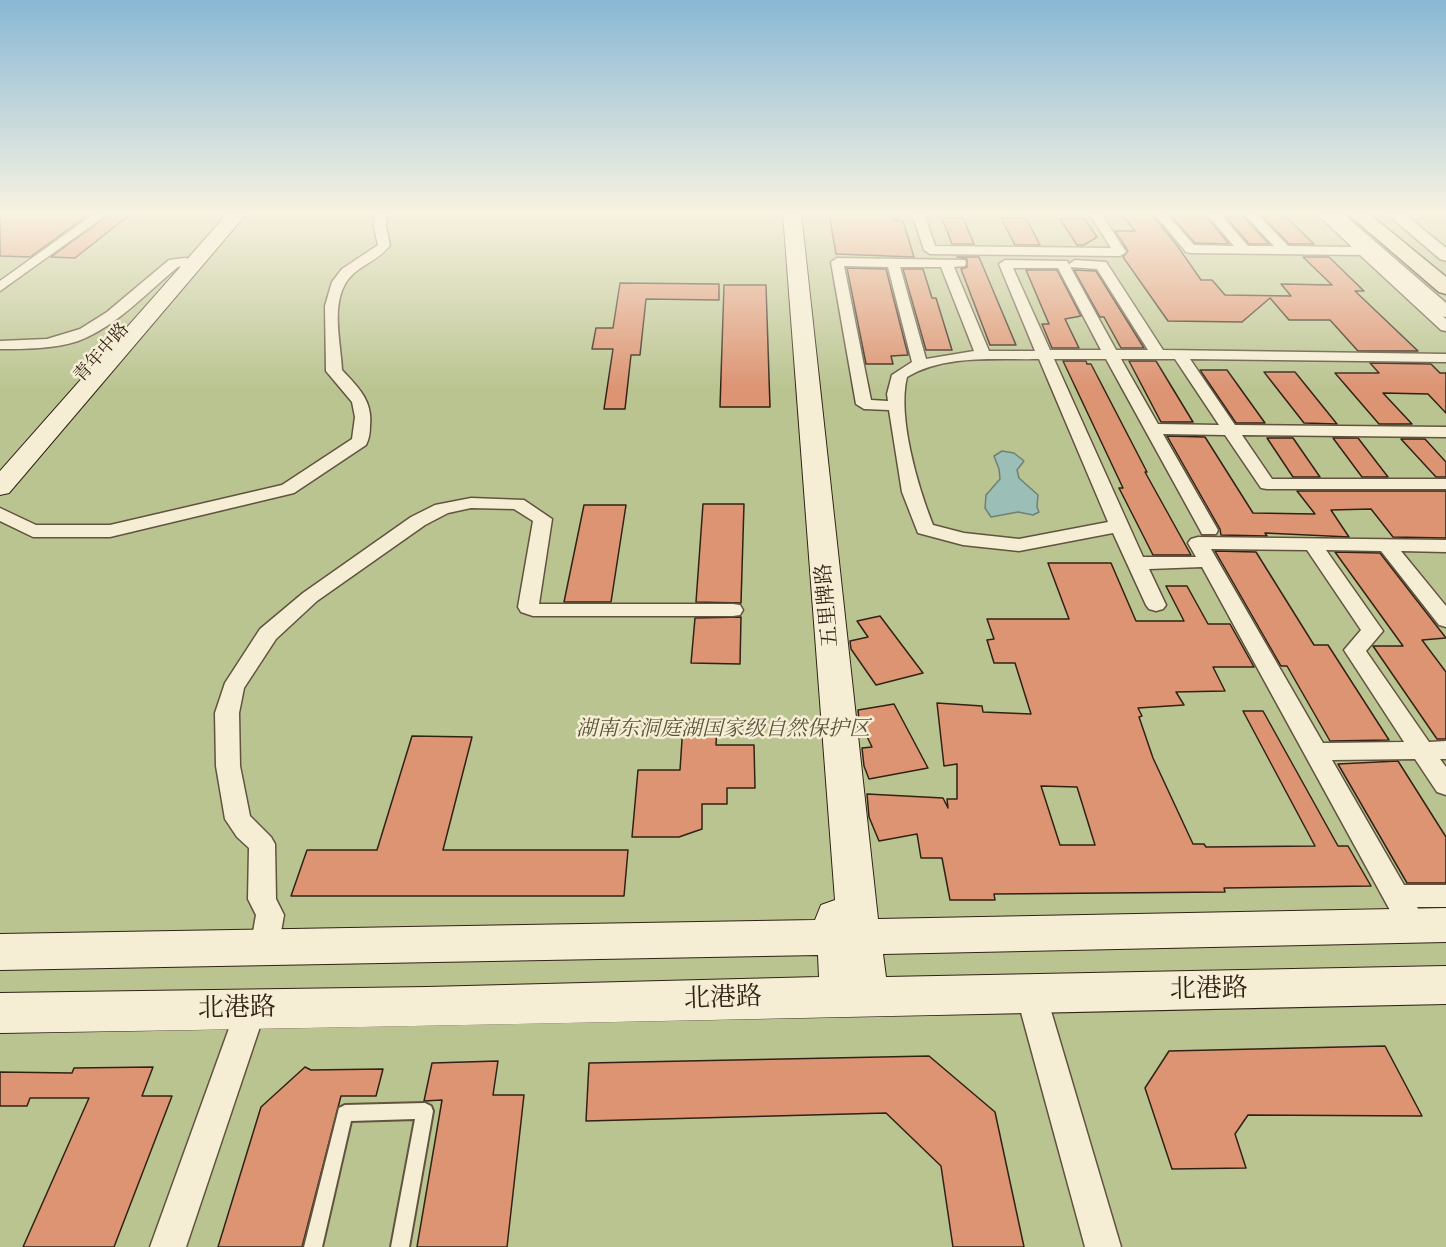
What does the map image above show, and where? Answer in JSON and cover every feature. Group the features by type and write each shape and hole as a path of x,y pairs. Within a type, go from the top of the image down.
{"main road":[{"name":"青年中路","path":"0,465 177,271"},
{"path":"0,488 188,271"},
{"name":"五里牌路","path":"788,271 854,996"},
{"name":"五里牌路","path":"797,271 848,937"},
{"path":"1426,271 1446,288"},
{"path":"0,952 848,937 1419,916"},
{"name":"北港路","path":"0,1013 1446,985"}],"street":[{"path":"0,287 22,271"},
{"path":"0,345 50,343 74,337 94,327 164,271"},
{"path":"0,514 33,531 110,531 288,489 360,441 364,418 363,402 334,371 333,294 350,271"},
{"path":"839,271 864,404 897,406"},
{"path":"895,271 920,365"},
{"path":"949,271 982,355"},
{"path":"1008,271 1119,526 1156,605"},
{"path":"1066,271 1209,530"},
{"path":"1105,271 1159,355"},
{"path":"1390,271 1446,327"},
{"path":"1395,271 1446,312"},
{"path":"1119,526 1018,545 963,540 925,529 911,492 897,406 895,393 900,375 920,365 982,355 1112,354 1446,358"},
{"path":"1180,355 1267,484 1446,484"},
{"path":"1152,429 1446,432"},
{"path":"259,949 267,932 270,915 262,899 262,844 246,830 238,819 228,766 227,713 233,688 255,651 268,634 310,597 418,520 442,509 471,503 518,504 543,519 529,597 528,607 533,610 733,610"},
{"path":"1446,546 1198,543 1315,752 1419,916 1446,896"},
{"path":"1312,544 1372,631 1355,650 1446,786"},
{"path":"1387,546 1446,620"},
{"path":"1137,563 1196,562"},
{"path":"1315,752 1446,750"},
{"path":"1031,994 1103,1247"},
{"path":"168,1247 251,1009"}],"lane":[{"path":"313,1247 345,1113 425,1111 400,1247"}],"green space":[{"name":"湖南东洞庭湖国家级自然保护区","path":"0,271 1446,271 1446,1247 0,1247"}],"water":[{"path":"1002,451 1014,453 1024,461 1017,470 1019,478 1038,495 1039,512 1033,515 1018,512 991,517 985,508 986,495 1000,479 994,456"}],"building":[{"path":"848,271 887,271 908,355 891,356 893,364 866,364"},
{"path":"904,271 924,271 932,298 936,298 952,350 926,350"},
{"path":"962,271 985,271 1016,345 990,345"},
{"path":"1027,271 1058,271 1081,316 1065,319 1079,348 1052,348 1042,324 1049,324"},
{"path":"1075,271 1096,271 1144,348 1121,348 1104,317 1100,317"},
{"path":"1133,271 1195,271 1201,280 1212,280 1225,295 1291,296 1281,284 1332,285 1318,271 1344,271 1364,291 1355,291 1418,351 1358,351 1330,320 1289,320 1270,298 1242,322 1168,321"},
{"path":"620,283 719,284 719,300 646,299 640,355 631,355 625,409 604,409 613,349 592,349 596,328 613,328"},
{"path":"724,285 766,285 770,407 720,407"},
{"path":"1063,361 1086,361 1087,364 1091,364 1147,472 1145,472 1191,555 1153,555 1119,488 1123,488"},
{"path":"1129,361 1156,361 1193,422 1161,422"},
{"path":"1370,363 1431,364 1440,373 1446,373 1446,413 1428,394 1383,393 1412,424 1379,424 1335,373 1379,373"},
{"path":"1200,370 1227,370 1265,423 1236,423"},
{"path":"1264,372 1295,372 1337,424 1304,423"},
{"path":"1167,436 1205,437 1253,513 1315,514 1297,491 1446,491 1446,538 1393,537 1371,509 1331,510 1349,537 1265,533 1267,536 1221,535 1220,529"},
{"path":"1267,438 1293,438 1320,477 1293,477"},
{"path":"1333,438 1358,438 1388,477 1362,477"},
{"path":"1401,439 1425,439 1446,462 1446,477 1436,477"},
{"path":"703,504 744,504 741,603 696,602"},
{"path":"584,505 626,505 611,602 564,602"},
{"path":"1215,551 1256,552 1314,645 1328,645 1389,740 1330,741 1287,666 1281,666"},
{"path":"1335,552 1380,553 1446,638 1422,640 1446,672 1446,739 1437,739 1373,646 1403,646"},
{"path":"1048,563 1111,563 1136,621 1184,621 1166,586 1187,586 1208,624 1230,624 1254,667 1213,667 1225,691 1176,692 1184,705 1138,708 1153,758 1193,844 1204,844 1206,847 1315,846 1243,711 1263,711 1338,846 1348,846 1371,886 1224,888 1225,892 994,894 995,900 950,900 942,858 921,858 917,834 879,841 869,817 867,794 943,798 948,808 947,799 957,799 957,764 944,766 937,703 982,706 983,712 1031,714 1015,663 994,663 987,640 994,639 987,619 1069,619","holes":["1041,786 1077,787 1095,845 1060,845"]},
{"path":"880,616 923,673 876,685 851,649 850,641 868,637 857,621"},
{"path":"741,617 740,664 691,663 695,618"},
{"path":"894,704 928,768 869,779 864,766 862,748 872,747 859,720 858,710"},
{"path":"683,725 717,725 716,745 754,745 755,788 727,788 727,804 702,804 702,829 679,837 632,837 638,770 680,770"},
{"path":"412,736 472,737 443,850 628,850 624,896 291,896 307,850 377,850"},
{"path":"1398,761 1446,837 1446,883 1407,883 1338,764"},
{"path":"1385,1046 1422,1116 1248,1115 1235,1134 1246,1168 1172,1169 1145,1088 1169,1051"},
{"path":"929,1056 995,1112 1024,1247 953,1247 941,1166 886,1113 586,1121 589,1063"},
{"path":"498,1061 493,1095 524,1095 507,1247 417,1247 442,1100 424,1101 432,1063"},
{"path":"153,1067 142,1096 172,1096 114,1247 23,1247 89,1098 30,1098 27,1106 0,1106 0,1072 72,1073 74,1068"},
{"path":"305,1067 311,1070 383,1069 376,1096 341,1096 302,1247 218,1247 261,1107"}]}
